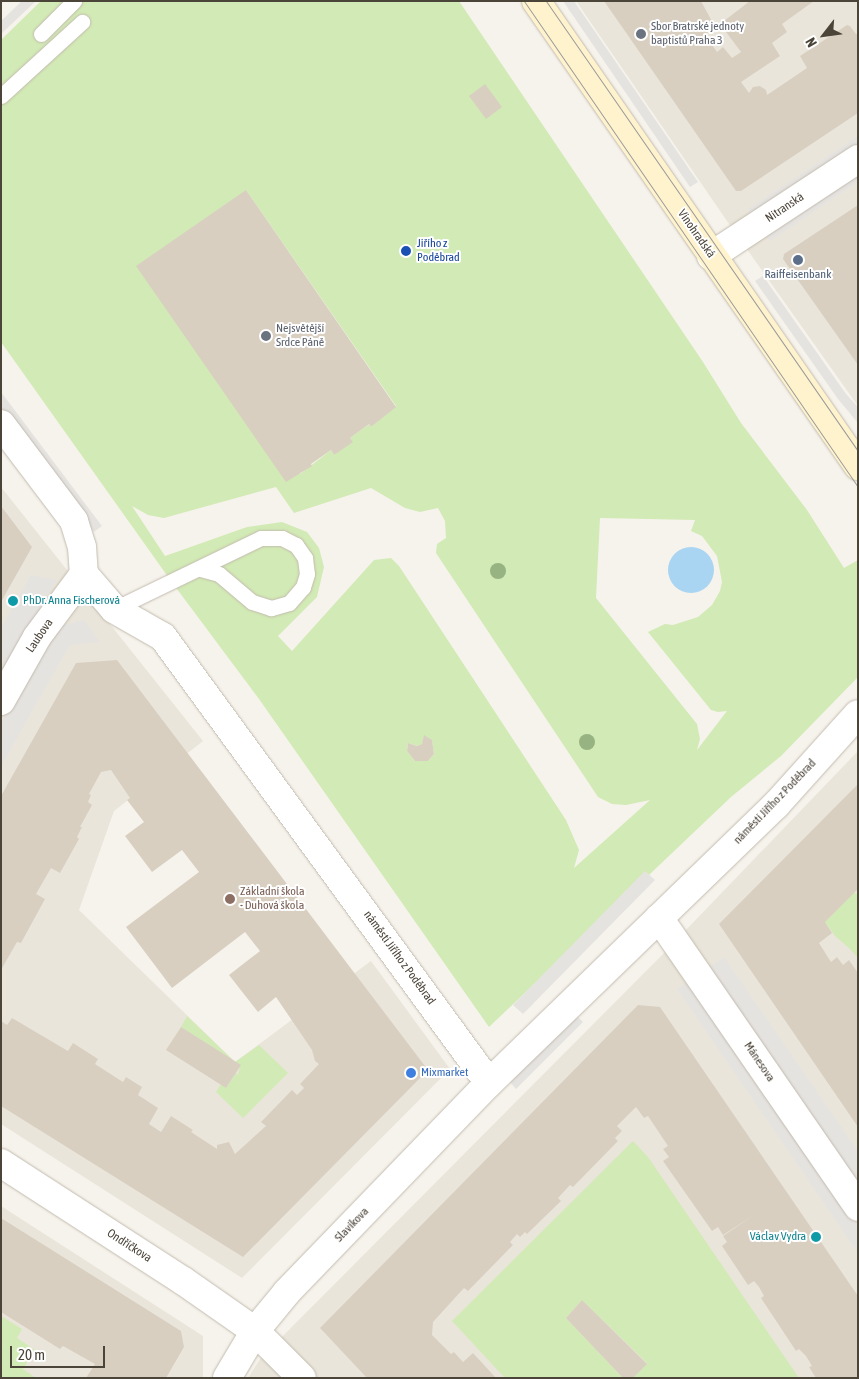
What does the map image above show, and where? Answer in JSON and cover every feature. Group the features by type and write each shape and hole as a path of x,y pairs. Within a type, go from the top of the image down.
{"main road":[{"name":"Vinohradská","path":"536,1 858,466"}],"street":[{"name":"Nitranská","path":"711,256 858,159"},
{"path":"1,424 74,521 82,546 84,574"},
{"name":"náměstí Jiřího z Poděbrad","path":"84,574 114,609 163,637 489,1083 776,805 858,714"},
{"name":"Laubova","path":"1,702 37,637 84,574"},
{"name":"Mánesova","path":"659,918 858,1207"},
{"name":"Slavíkova","path":"227,1378 255,1331 287,1292 489,1083"},
{"name":"Ondříčkova","path":"1,1164 187,1284 255,1331 302,1378"}],"lane":[{"path":"42,34 74,1"},
{"path":"1,96 82,22"},
{"path":"114,609 261,538 282,538 296,545 305,558 307,574 302,587 289,604 271,608 252,602 218,574 200,569"}],"shaded area":[{"path":"22,1 36,1 1,34 1,21"},
{"path":"563,1 574,1 698,182 690,187"},
{"path":"576,1 858,1 858,406 727,221"},
{"path":"858,136 858,148 753,218 748,209"},
{"path":"858,171 858,182 770,241 764,234"},
{"path":"763,276 846,394 858,407 858,423 838,399 755,281"},
{"path":"1,392 102,526 94,532 1,409"},
{"path":"1,487 203,741 114,811 79,910 235,1062 371,961 450,1069 242,1278 1,1124"},
{"path":"31,575 57,580 1,678 1,628"},
{"path":"84,620 100,642 70,645 1,766 1,722 45,646 63,625"},
{"path":"858,751 858,1378 248,1378 260,1359 662,955"},
{"path":"645,871 655,880 523,1014 513,1005"},
{"path":"724,957 858,1151 858,1190 707,969"},
{"path":"694,977 858,1216 858,1253 677,989"},
{"path":"575,1014 583,1022 516,1089 509,1081"},
{"path":"1,1206 203,1336 203,1378 1,1378"}],"green space":[{"path":"41,1 459,1 703,362 741,423 807,510 844,568 858,560 858,677 781,756 731,797 489,1027 259,699 171,581 1,342 1,40","holes":["246,190 396,406 371,427 369,424 350,438 334,455 331,450 300,474","276,487 294,513 371,488 405,508 420,512 438,508 445,521 446,538 437,544 436,553 598,797 612,804 626,805 650,800 574,868 579,850 566,820 399,566 391,558 374,560 292,651 278,636 317,597 324,567 319,548 307,532 282,522 247,527 165,556 132,506 148,515 164,518","600,518 695,520 691,531 702,536 717,556 722,582 720,591 712,605 698,617 673,625 665,624 648,632 711,710 718,712 727,711 697,750 700,739 697,724 596,598","425,736 432,741 434,754 428,761 415,761 407,751 408,743 417,746 422,744"]},
{"path":"854,892 858,895 858,958 835,936 825,922"},
{"path":"187,1016 235,1062 181,1027"},
{"path":"259,1045 288,1073 243,1118 216,1092 221,1084 226,1088 236,1073 238,1075 240,1065 235,1062"},
{"path":"633,1141 648,1157 799,1378 633,1378 647,1363 582,1300 566,1318 623,1378 505,1378 452,1321"},
{"path":"1,1316 22,1329 17,1338 35,1350 23,1369 36,1378 1,1378"}],"water":[{"path":"691,547 704,551 710,557 714,570 710,583 704,589 691,593 678,589 672,583 668,570 672,557 678,551"}],"building":[{"path":"604,1 701,1 715,27 705,35 717,52 723,47 732,58 741,52 720,24 750,1 814,1 782,24 787,32 772,43 780,56 741,82 749,93 753,87 760,86 766,90 767,95 807,68 800,56 847,25 858,34 858,113 741,191 736,191"},
{"path":"485,84 502,107 486,119 469,96"},
{"name":"Nejsvětější Srdce Páně","path":"246,190 396,407 371,427 369,424 350,438 353,442 334,455 331,450 311,464 312,466 286,482 136,266"},
{"path":"858,205 858,365 783,259 784,254"},
{"path":"1,506 32,547 1,602"},
{"path":"117,660 428,1070 243,1257 1,1106 1,1021 7,1025 12,1018 68,1051 73,1043 98,1059 95,1064 123,1082 126,1077 142,1087 138,1095 158,1108 149,1124 161,1132 171,1116 217,1149 217,1145 229,1142 235,1154 266,1126 261,1122 292,1090 297,1095 304,1088 300,1084 319,1064 315,1061 312,1050 276,997 258,1012 229,975 260,951 245,932 172,988 126,927 199,872 182,850 152,872 125,836 144,822 127,800 130,798 111,770 101,772 89,794 91,795 88,802 92,805 80,827 82,827 77,837 79,839 60,873 51,868 36,894 45,899 21,943 17,942 1,970 1,796 76,663"},
{"path":"424,735 432,740 434,754 428,761 415,761 407,751 408,743 417,746 422,744"},
{"path":"858,784 858,889 825,922 832,933 819,943 831,962 837,957 843,965 849,960 858,973 858,1127 719,924"},
{"path":"638,1005 660,1007 858,1296 858,1378 816,1378 809,1367 812,1366 806,1356 799,1349 796,1351 761,1298 764,1296 759,1287 754,1281 748,1285 722,1246 727,1242 723,1236 754,1215 723,1235 718,1227 712,1231 663,1161 669,1157 663,1149 668,1146 648,1116 644,1118 636,1107 617,1126 622,1131 615,1138 618,1141 573,1187 570,1185 558,1198 561,1201 527,1234 525,1232 520,1237 517,1234 510,1242 513,1245 468,1291 464,1288 433,1322 432,1335 451,1354 454,1352 463,1362 473,1353 496,1378 367,1378 320,1328"},
{"path":"181,1027 241,1065 226,1088 166,1050"},
{"path":"1,1218 181,1331 184,1347 166,1378 86,1378 95,1364 63,1346 60,1349 1,1312"},
{"path":"582,1300 647,1364 633,1378 623,1378 566,1318"}],"tram line":[{"path":"524,1 858,487"},
{"path":"546,1 858,451"}],"place":[{"name":"Sbor Bratrské jednoty baptistů Praha 3","path":"641,34"},
{"name":"Jiřího z Poděbrad","path":"406,251"},
{"name":"Raiffeisenbank","path":"798,260"},
{"name":"Nejsvětější Srdce Páně","path":"266,336"},
{"name":"PhDr. Anna Fischerová","path":"13,601"},
{"name":"Základní škola - Duhová škola","path":"230,899"},
{"name":"Mixmarket","path":"411,1073"},
{"name":"Václav Vydra","path":"816,1237"}]}
